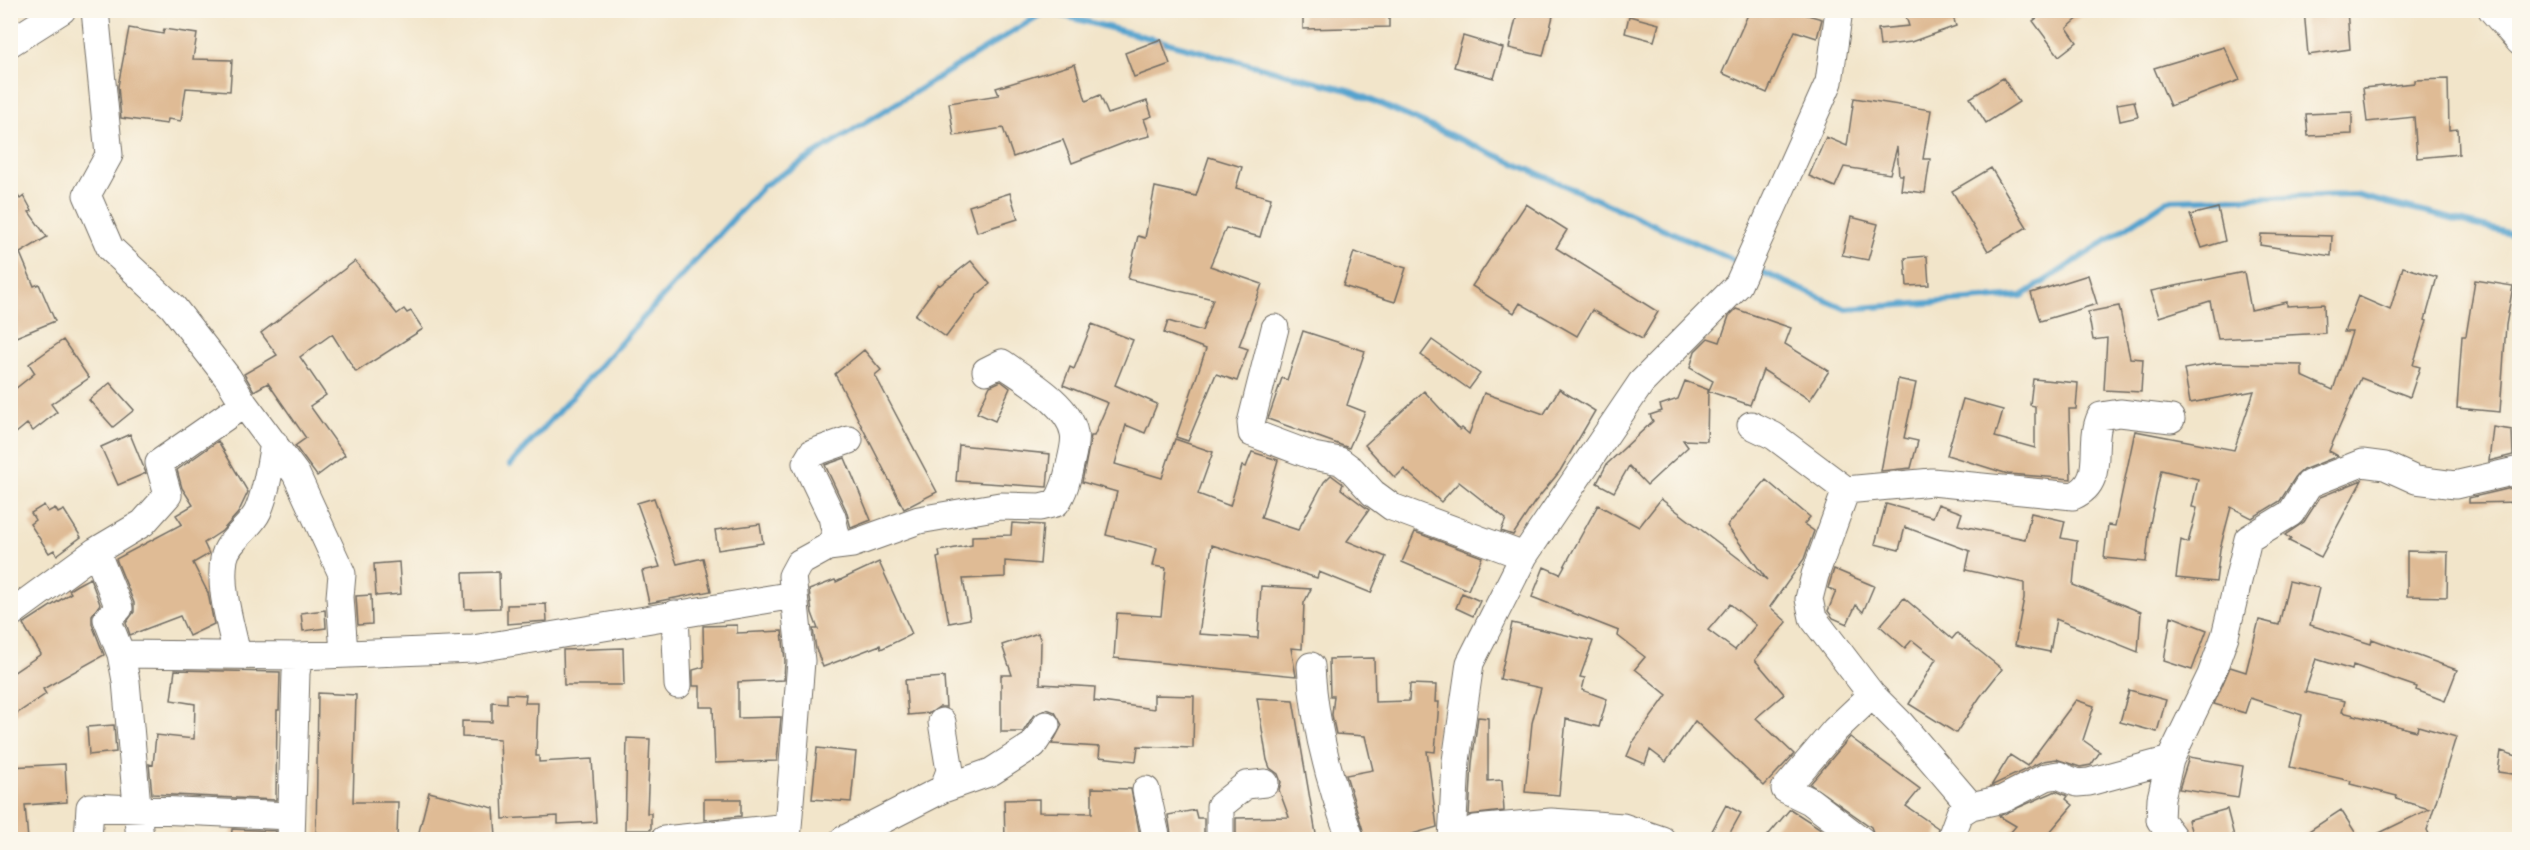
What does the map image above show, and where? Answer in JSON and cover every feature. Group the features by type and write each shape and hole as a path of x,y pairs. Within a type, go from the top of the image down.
{"street":[{"path":"10,43 62,10"},
{"path":"95,10 110,156 87,195 110,248 173,307 228,378 244,404 296,474 342,574 340,597 344,653"},
{"path":"1662,840 1623,826 1563,823 1464,837 1456,761 1470,663 1524,556 1641,383 1738,285 1828,82 1839,10"},
{"path":"2492,10 2520,42"},
{"path":"1275,328 1251,423 1252,433 1313,456 1340,461 1352,470 1373,494 1392,507 1524,556"},
{"path":"664,840 787,833 801,661 792,576 799,563 828,547 852,544 919,520 1000,506 1040,507 1056,503 1063,494 1075,434 1071,423 1046,394 1002,363 986,371"},
{"path":"10,614 96,551 143,523 168,495 159,463 244,404"},
{"path":"1750,425 1774,436 1846,490 1932,482 2073,495 2085,491 2093,477 2095,428 2101,416 2120,413 2171,419"},
{"path":"828,547 836,535 832,517 806,463 812,453 849,440"},
{"path":"237,655 227,606 224,557 232,542 246,530 258,511 274,443"},
{"path":"2175,840 2160,820 2161,798 2170,759 2211,675 2224,636 2248,539 2292,513 2309,484 2362,463 2385,466 2416,480 2455,486 2520,470"},
{"path":"1846,490 1815,575 1809,599 1813,618 1872,695 1900,723 1971,806"},
{"path":"96,551 120,608 107,619 121,654 129,707 140,840"},
{"path":"121,654 299,656 473,649 794,595"},
{"path":"675,614 678,685"},
{"path":"88,840 90,807 128,806 136,809 291,828 296,673 299,656"},
{"path":"1311,666 1313,705 1335,799 1351,840"},
{"path":"1861,840 1810,801 1785,789 1835,730 1872,695"},
{"path":"942,722 950,771 943,789"},
{"path":"843,840 943,789 991,772 1033,745 1046,725"},
{"path":"1950,840 1960,813 1971,806 2003,799 2046,777 2058,775 2077,783 2089,782 2170,759"},
{"path":"1220,840 1220,806 1246,785 1265,783"},
{"path":"1146,790 1157,840"}],"building":[{"path":"1303,10 1389,10 1389,27 1303,29"},
{"path":"1518,10 1553,16 1543,56 1509,48"},
{"path":"1750,10 1790,10 1822,19 1817,38 1795,31 1767,93 1722,73"},
{"path":"1904,10 1951,10 1956,26 1911,42 1880,46 1878,29 1909,26"},
{"path":"2048,10 2088,10 2067,28 2077,42 2059,56 2033,21"},
{"path":"2304,10 2347,10 2350,49 2308,55"},
{"path":"1629,16 1659,24 1654,41 1625,33"},
{"path":"129,28 163,34 164,29 197,34 193,59 232,60 230,91 186,88 181,121 168,119 167,124 121,118 118,86"},
{"path":"1463,36 1503,48 1494,78 1454,67"},
{"path":"1161,39 1170,64 1134,77 1125,53"},
{"path":"2224,47 2240,80 2170,106 2154,68"},
{"path":"1075,64 1086,101 1100,95 1108,114 1147,101 1152,116 1144,119 1150,136 1129,141 1072,163 1063,140 1013,157 1003,128 954,136 949,103 999,95 996,88"},
{"path":"2003,78 2019,102 1986,123 1970,98"},
{"path":"2448,79 2449,130 2458,129 2459,154 2417,158 2414,117 2367,122 2363,88 2415,83 2415,80"},
{"path":"1854,98 1931,110 1923,159 1930,159 1925,193 1901,190 1903,175 1899,175 1897,147 1890,174 1844,167 1835,187 1809,176 1826,137 1847,146"},
{"path":"2134,101 2138,117 2120,121 2117,104"},
{"path":"2352,112 2352,134 2308,136 2306,114"},
{"path":"1209,157 1242,167 1236,188 1271,198 1260,237 1226,228 1210,266 1262,284 1239,346 1248,349 1237,381 1216,374 1188,441 1176,437 1206,349 1164,333 1168,321 1202,331 1213,299 1128,279 1138,236 1145,238 1155,187 1196,196"},
{"path":"1991,168 2027,227 1988,251 1952,191"},
{"path":"10,185 20,199 24,196 32,211 29,212 47,237 20,253 34,286 39,284 55,321 16,337 10,324"},
{"path":"1010,193 1018,219 977,232 969,206"},
{"path":"1526,204 1567,230 1556,248 1658,312 1642,339 1592,310 1577,336 1520,303 1514,313 1472,286"},
{"path":"2218,208 2225,241 2202,248 2190,215"},
{"path":"1851,217 1878,224 1868,260 1842,255"},
{"path":"2261,234 2332,236 2331,256 2260,245"},
{"path":"1354,252 1406,268 1395,302 1343,286"},
{"path":"1927,256 1929,285 1907,286 1905,258"},
{"path":"355,261 397,314 404,309 407,313 411,311 423,329 356,372 332,334 300,357 326,395 310,406 345,455 317,476 295,446 306,438 268,383 254,391 244,374 277,355 261,333"},
{"path":"971,261 990,284 977,295 946,337 915,315 938,284 940,285"},
{"path":"2403,267 2437,277 2425,320 2427,321 2413,365 2420,367 2410,397 2361,378 2329,451 2338,456 2303,470 2296,476 2280,501 2252,518 2231,507 2220,549 2216,582 2176,578 2181,540 2188,543 2197,508 2192,507 2198,479 2161,470 2150,524 2146,562 2104,558 2108,525 2115,526 2135,431 2234,450 2254,391 2190,403 2184,369 2216,363 2302,365 2302,376 2333,390 2352,332 2344,332 2358,296 2390,310"},
{"path":"2244,272 2251,310 2287,302 2287,306 2324,304 2325,333 2218,339 2210,301 2159,317 2151,291"},
{"path":"2088,275 2097,304 2040,321 2031,293"},
{"path":"2475,280 2513,286 2506,325 2500,412 2457,408 2462,336 2466,336"},
{"path":"2119,306 2130,358 2143,359 2141,392 2104,390 2107,338 2093,340 2088,312"},
{"path":"1736,309 1791,328 1785,344 1829,371 1810,400 1763,370 1750,405 1708,391 1707,441 1683,440 1688,447 1647,485 1629,466 1614,492 1597,483 1607,464 1653,421 1650,415 1662,411 1660,405 1678,399 1685,381 1709,390 1713,381 1690,368 1695,351 1708,338 1720,342 1729,316"},
{"path":"1092,324 1133,340 1115,385 1157,404 1145,433 1126,425 1115,464 1162,478 1175,439 1213,452 1198,494 1230,506 1242,466 1246,467 1252,452 1278,460 1261,518 1298,530 1324,482 1331,475 1343,484 1341,489 1369,510 1347,541 1386,557 1371,593 1319,572 1317,578 1212,545 1199,634 1258,638 1261,586 1311,589 1304,603 1302,649 1291,648 1296,676 1114,658 1117,613 1161,616 1166,568 1153,566 1157,548 1106,535 1117,492 1082,482 1091,436 1094,436 1108,403 1063,385 1070,367 1074,369"},
{"path":"1303,331 1365,351 1347,405 1365,412 1349,448 1268,419 1282,378 1287,380"},
{"path":"63,340 89,378 51,404 57,412 33,431 27,424 10,438 10,393 35,373 29,364"},
{"path":"1432,340 1480,374 1469,389 1421,355"},
{"path":"864,350 881,370 875,375 937,492 904,509 835,374"},
{"path":"1898,379 1916,383 1904,438 1918,441 1911,468 1881,471"},
{"path":"2033,379 2078,383 2076,409 2069,409 2071,479 2008,474 1947,455 1963,399 2003,410 1995,437 2035,448 2035,406 2030,405"},
{"path":"1001,381 1010,388 995,421 977,413 990,386"},
{"path":"110,383 134,410 113,427 89,400"},
{"path":"1559,389 1595,411 1560,471 1534,503 1513,535 1501,531 1506,519 1459,482 1441,502 1404,469 1395,478 1365,445 1424,391 1460,430 1462,428 1469,434 1484,393 1544,414"},
{"path":"2493,427 2512,430 2513,455 2489,461"},
{"path":"130,434 146,473 118,485 101,447"},
{"path":"218,441 248,492 238,513 222,531 204,543 209,554 193,563 208,593 214,624 189,636 180,616 130,635 126,623 134,612 134,603 116,559 182,524 176,515 193,505 182,488 177,470"},
{"path":"959,445 1050,454 1047,487 956,481"},
{"path":"845,458 871,520 851,528 846,510 825,465"},
{"path":"1766,480 1810,517 1804,524 1814,531 1804,559 1770,607 1787,622 1755,660 1784,694 1756,718 1794,754 1764,786 1695,721 1666,762 1650,750 1645,764 1627,756 1633,742 1667,695 1635,669 1645,657 1618,636 1619,631 1532,597 1544,567 1560,574 1598,505 1639,527 1661,499 1767,580 1727,526","holes":["1730,604 1756,625 1735,650 1708,630"]},
{"path":"2362,480 2321,557 2289,541 2291,539 2285,535 2304,522 2320,497"},
{"path":"2520,486 2520,502 2469,503 2469,498"},
{"path":"654,498 677,564 703,558 711,591 649,603 642,571 660,567 637,503"},
{"path":"1886,504 1933,517 1938,504 1962,513 1958,525 2025,539 2031,513 2065,521 2061,538 2077,541 2073,585 2141,612 2138,652 2056,619 2050,652 2015,645 2024,598 2024,583 1966,570 1970,551 1905,527 1899,550 1875,544"},
{"path":"44,505 48,512 55,508 58,513 64,510 81,537 57,555 54,550 49,553 30,524 35,520 31,513"},
{"path":"1012,523 1043,525 1040,564 1005,561 1005,577 963,579 970,619 949,623 937,558 940,557 939,551 972,545 972,536 1011,535"},
{"path":"760,524 763,543 718,550 715,530"},
{"path":"1415,532 1482,557 1468,590 1402,562"},
{"path":"2407,551 2448,552 2447,597 2407,596"},
{"path":"399,562 401,594 376,596 374,564"},
{"path":"879,562 912,634 881,649 880,645 823,667 816,649 813,629 818,629 812,613 809,590 835,580 836,582"},
{"path":"1834,569 1874,586 1863,612 1856,605 1847,624 1833,618 1828,611 1836,591 1828,588"},
{"path":"499,572 500,608 465,609 463,573"},
{"path":"90,578 100,604 92,615 92,624 104,655 43,689 46,694 10,718 10,675 41,654 23,624 71,593 69,590"},
{"path":"2289,581 2319,588 2310,625 2371,644 2372,639 2457,670 2445,701 2416,690 2417,687 2353,665 2352,670 2316,659 2305,692 2345,701 2342,712 2417,731 2418,726 2456,737 2427,830 2432,840 2365,840 2429,809 2396,799 2397,796 2350,784 2351,781 2290,767 2302,715 2250,698 2245,713 2214,704 2230,667 2246,672 2259,620 2279,625"},
{"path":"1462,593 1480,601 1473,616 1456,608"},
{"path":"371,595 372,624 358,625 356,596"},
{"path":"1904,598 1952,639 1957,633 2002,669 1956,733 1909,704 1936,659 1912,640 1905,648 1880,626"},
{"path":"546,604 547,621 507,624 507,605"},
{"path":"325,610 326,628 303,631 301,613"},
{"path":"2171,616 2207,630 2192,670 2164,661"},
{"path":"1512,623 1593,641 1580,677 1585,678 1582,690 1607,699 1599,727 1566,719 1559,795 1525,792 1532,723 1541,688 1500,679"},
{"path":"737,625 737,633 782,631 784,680 738,682 738,718 781,717 777,761 715,763 713,707 700,707 700,686 693,686 693,670 704,667 703,626"},
{"path":"1038,633 1041,642 1040,684 1095,687 1094,701 1154,709 1154,695 1194,696 1193,748 1138,746 1136,761 1099,757 1100,747 1052,744 1062,725 1055,712 1047,709 1033,716 1023,732 1001,732 1001,675 1012,675 1002,645"},
{"path":"623,648 624,685 564,685 563,650"},
{"path":"1374,658 1375,702 1409,701 1410,684 1436,685 1435,702 1439,702 1435,752 1427,751 1437,827 1391,840 1366,840 1346,775 1373,770 1365,736 1336,734 1332,715 1334,696 1330,696 1329,659"},
{"path":"175,670 280,672 279,710 277,710 276,800 152,794 149,764 153,765 156,735 194,739 195,704 171,700"},
{"path":"944,677 946,707 939,707 930,713 908,715 905,680"},
{"path":"2129,690 2166,700 2157,732 2120,722"},
{"path":"318,693 356,695 353,802 398,802 397,840 316,840"},
{"path":"507,694 526,695 525,703 538,703 536,756 539,756 539,762 592,759 596,822 558,824 558,816 503,819 500,739 462,737 462,721 492,722 492,702 507,703"},
{"path":"1257,698 1293,700 1317,840 1236,840 1236,818 1289,817 1279,790 1281,782 1278,774 1270,768 1267,760"},
{"path":"2076,700 2094,706 2083,740 2100,752 2091,765 2080,767 2056,759 2043,761 1991,786 2010,755 2027,766"},
{"path":"1478,717 1488,718 1488,781 1502,780 1504,811 1469,815 1472,763"},
{"path":"114,725 116,752 89,755 87,727"},
{"path":"1850,737 1920,789 1906,806 1938,828 1935,840 1876,840 1871,827 1810,784"},
{"path":"627,738 650,739 647,813 651,813 651,830 625,830"},
{"path":"817,748 856,752 851,802 812,799"},
{"path":"2501,751 2520,757 2520,775 2498,772"},
{"path":"2189,757 2243,766 2238,798 2179,789"},
{"path":"65,764 67,802 25,805 28,840 10,840 10,767"},
{"path":"1092,788 1131,789 1141,840 1005,840 1004,800 1039,799 1039,812 1092,813"},
{"path":"2056,791 2068,796 2066,799 2073,805 2043,840 2004,840 2016,826 1999,816"},
{"path":"429,792 494,808 496,837 417,840"},
{"path":"704,799 741,799 741,816 704,820"},
{"path":"1726,805 1741,813 1726,840 1707,840"},
{"path":"1790,809 1821,829 1813,840 1764,840"},
{"path":"2227,809 2235,840 2194,840 2188,820"},
{"path":"1195,810 1197,818 1204,818 1204,840 1172,840 1168,815"},
{"path":"2341,810 2360,840 2295,840"},
{"path":"232,829 276,831 275,840 231,840"}],"waterway":[{"path":"510,465 763,186 1046,11 1348,90 1741,263"},
{"path":"1753,268 1846,309 2022,296 2168,200 2355,195 2520,236"}]}
